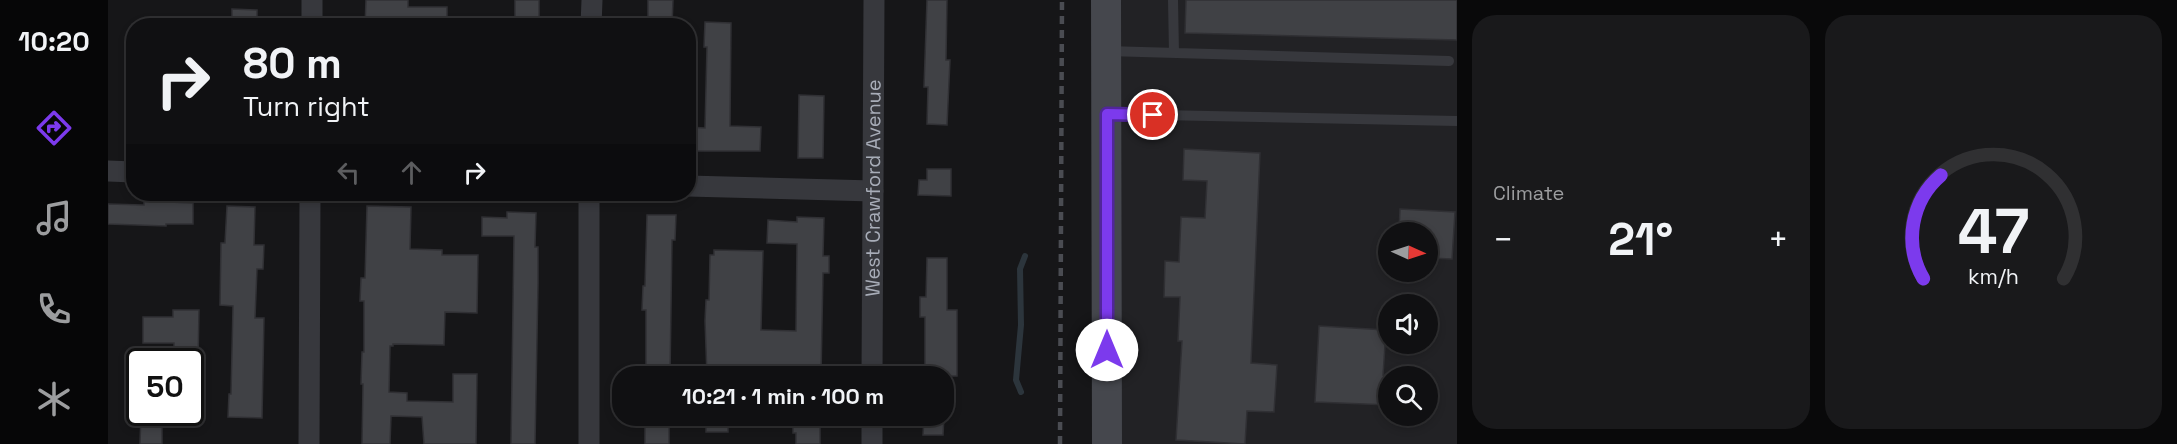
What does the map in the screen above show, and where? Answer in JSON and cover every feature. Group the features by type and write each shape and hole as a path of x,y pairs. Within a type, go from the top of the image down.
{"main road":[{"path":"1106,0 1107,444"}],"street":[{"path":"312,0 312,18"},
{"path":"591,18 592,0"},
{"name":"West Crawford Avenue","path":"872,366 874,0"},
{"path":"108,171 126,172"},
{"path":"696,186 873,191"},
{"path":"309,444 310,201"},
{"path":"589,201 589,444"},
{"path":"872,426 872,444"}],"lane":[{"path":"1173,0 1173,53"},
{"path":"1106,51 1449,61"},
{"path":"1107,114 1457,121"}],"shaded area":[{"path":"1106,0 1457,0 1457,444 1107,444"}],"building":[{"path":"366,0 408,0 408,7 447,7 447,18 365,18"},
{"path":"515,0 539,0 539,18 515,18"},
{"path":"648,0 673,0 672,18 648,18"},
{"path":"927,0 947,0 946,60 950,60 947,125 927,124 928,87 924,87"},
{"path":"1186,0 1457,0 1457,40 1185,33"},
{"path":"232,9 257,10 257,18 232,18"},
{"path":"705,22 731,23 730,126 761,127 760,151 696,151 696,127 705,128 707,47 704,47"},
{"path":"799,95 824,96 823,158 798,158"},
{"path":"1184,149 1260,153 1251,363 1277,365 1274,412 1247,411 1245,444 1176,440 1182,341 1178,341 1180,297 1164,297 1165,261 1179,262 1181,217 1205,218 1207,181 1183,180"},
{"path":"927,169 951,169 951,196 918,195 919,180 927,180"},
{"path":"144,201 193,203 193,224 166,224 166,226 108,224 108,204 144,205"},
{"path":"227,206 255,207 254,245 264,245 263,269 257,269 255,318 264,318 262,418 228,417 229,394 231,394 233,306 220,305 221,243 225,243"},
{"path":"367,206 411,207 410,249 442,250 442,255 478,255 477,313 445,312 444,345 393,344 390,346 389,392 407,393 407,401 453,402 453,374 477,374 476,444 424,444 422,417 391,416 390,444 362,444 363,384 361,384 362,352 364,352 364,301 360,301 361,278 365,278"},
{"path":"1400,209 1455,212 1452,259 1438,258 1438,222 1399,222"},
{"path":"507,212 536,213 535,247 538,247 538,284 535,444 511,444 514,236 482,236 482,217 507,218"},
{"path":"647,215 676,215 675,240 672,240 670,366 646,366 646,310 642,310 643,286 645,286"},
{"path":"797,217 824,218 823,256 829,256 829,273 823,273 821,366 707,366 706,300 709,300 710,255 714,255 714,250 763,251 761,330 796,331 797,244 767,243 768,220 797,222"},
{"path":"927,258 947,258 947,310 957,310 957,376 954,376 954,366 925,366 925,317 920,317 920,297 926,297"},
{"path":"173,310 199,310 198,348 174,348 174,343 143,343 143,317 173,317"},
{"path":"1319,326 1378,330 1378,354 1384,354 1384,366 1378,366 1378,405 1315,402"},
{"path":"141,426 162,426 162,444 140,444"},
{"path":"645,426 669,426 669,444 645,444"},
{"path":"706,426 728,426 728,432 706,432"},
{"path":"793,426 820,426 820,444 796,444 796,433 793,433"},
{"path":"923,426 943,426 943,435 923,435"}],"waterway":[{"path":"1021,392 1016,380 1021,325 1020,269 1025,256"}],"railway":[{"path":"1060,444 1062,0"}],"route":[{"path":"1107,350 1107,114 1153,115"}]}
